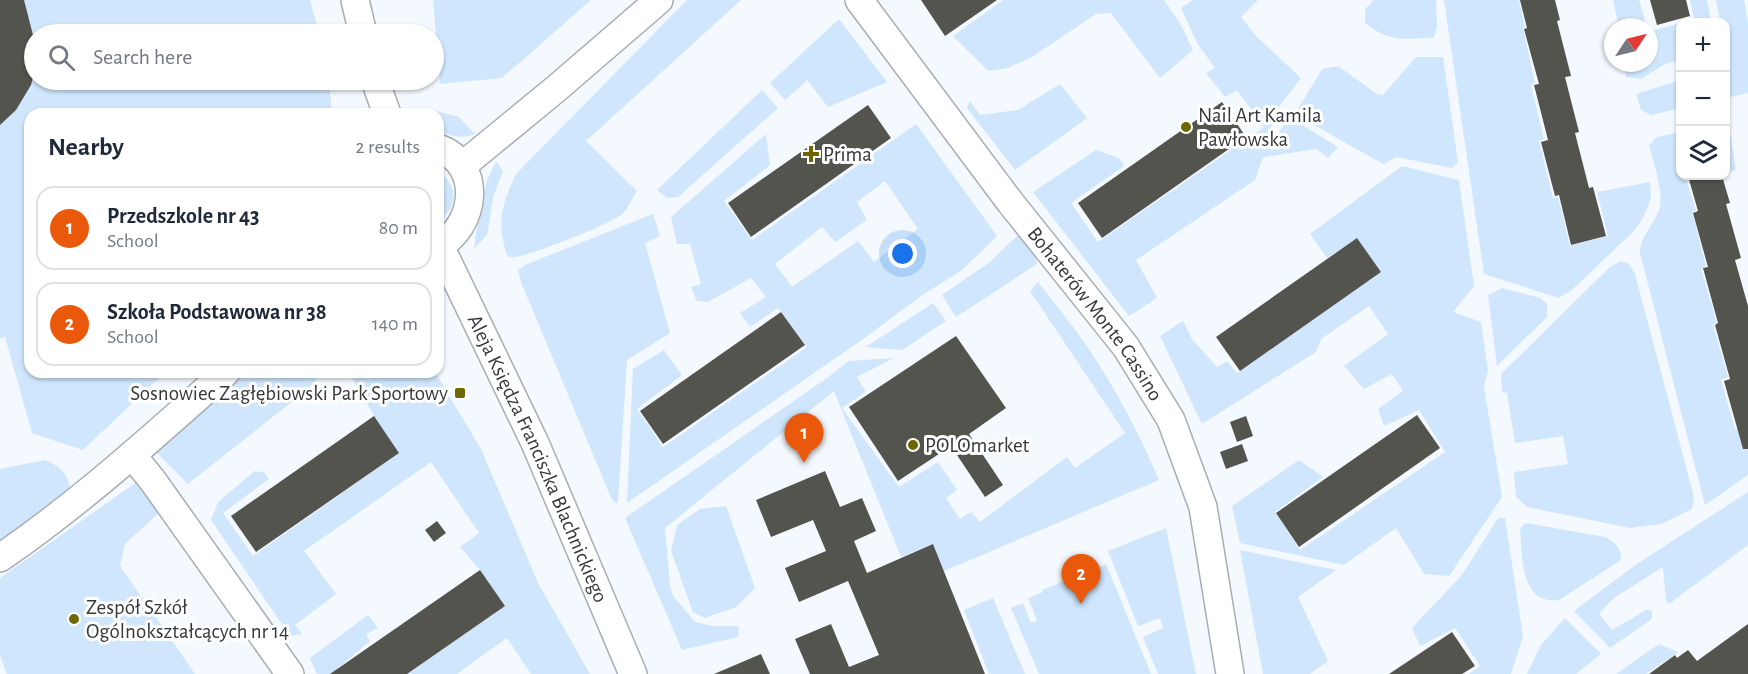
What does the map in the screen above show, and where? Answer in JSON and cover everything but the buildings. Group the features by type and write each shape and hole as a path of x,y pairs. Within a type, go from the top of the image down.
{"street":[{"path":"355,0 361,24"},
{"path":"462,166 659,0"},
{"name":"Bohaterów Monte Cassino","path":"859,0 990,175 1126,346 1171,420 1203,507 1230,674"},
{"path":"379,90 385,108"},
{"path":"444,151 462,166 468,177 470,188 467,213 453,236 444,242"},
{"name":"Aleja Księdza Franciszka Blachnickiego","path":"444,256 535,443 633,674"},
{"path":"0,558 33,536 132,455 219,378"},
{"path":"132,455 153,481 290,674"}],"shaded area":[{"path":"0,0 310,0 316,24 24,24 24,90 330,90 331,108 24,108 24,378 159,378 83,450 32,433 5,337 0,338"},
{"path":"433,0 591,0 502,78 444,84 444,24 435,24"},
{"path":"687,0 741,0 586,141 637,191 626,209 610,221 563,241 529,254 517,257 508,256 501,225 503,207 517,173"},
{"path":"1003,0 1164,0 1180,23 1193,50 1160,78 1111,13 1096,14 1032,57 1008,68 988,71 953,36"},
{"path":"1193,0 1258,0 1241,17 1255,35 1301,78 1279,107 1269,131 1276,137 1289,117 1338,147 1328,158 1316,149 1263,157 1255,180 1136,260 1157,298 1129,316 1033,192 1096,150 1119,158 1124,166 1071,203 1098,242 1264,127 1237,90 1225,97 1206,73 1215,68 1197,43 1181,8"},
{"path":"1374,0 1436,0 1437,27 1434,37 1415,39 1390,37 1373,29 1365,23 1365,9"},
{"path":"1444,0 1519,0 1535,83 1531,85 1544,139 1539,141 1553,198 1558,197 1570,246 1608,236 1597,192 1650,182 1651,198 1635,230 1573,289 1559,298 1484,274"},
{"path":"1613,0 1639,0 1644,18 1617,18"},
{"path":"1690,0 1707,0 1710,18 1694,18"},
{"path":"1716,0 1744,0 1748,24 1748,93 1730,97 1730,18 1719,18"},
{"path":"839,19 887,82 828,107 807,80 785,100 770,83"},
{"path":"1676,24 1676,61 1658,68 1658,29"},
{"path":"1416,57 1443,57 1458,162 1452,168 1397,157 1383,164 1295,114 1322,69 1338,66 1377,94 1383,95"},
{"path":"1625,72 1652,72 1641,79 1626,77"},
{"path":"1676,81 1676,109 1651,115 1641,110 1636,94"},
{"path":"1060,84 1087,118 1015,170 967,108 970,101 980,115 1018,110"},
{"path":"762,90 778,108 678,197 667,198 657,190"},
{"path":"444,113 459,117 475,134 457,136 444,133"},
{"path":"916,124 997,236 962,270 921,296 627,503 633,369 664,350 682,375 637,409 663,447 807,347 778,308 750,327 740,313 766,297 751,278 708,302 697,301 691,287 701,284 690,244 677,244 671,217 766,134 770,165 724,201 752,240","holes":["885,181 918,229 874,262 858,241 792,287 775,264 822,227 835,242 867,220 857,202"]},
{"path":"1676,133 1676,180 1686,180 1696,210 1692,212 1706,266 1701,269 1717,323 1713,324 1728,377 1721,380 1735,429 1748,428 1748,475 1705,505 1640,253 1661,200 1649,145 1657,137"},
{"path":"1730,133 1736,170 1730,172"},
{"path":"496,161 503,171 493,197 487,235 474,249 486,183"},
{"path":"1402,166 1459,180 1474,286 1453,312 1481,322 1488,370 1484,387 1502,497 1449,576 1424,574 1396,528 1344,565 1240,543 1232,506 1299,460 1323,477 1275,512 1300,550 1445,452 1419,410 1384,426 1378,409 1403,391 1392,374 1364,389 1344,366 1388,334 1369,306 1321,339 1316,352 1202,424 1160,336 1183,321 1192,339 1217,367 1227,361 1237,373 1381,272 1357,238 1327,258 1310,234"},
{"path":"444,176 453,190 452,203 445,216"},
{"path":"653,214 660,236 645,243 670,333 627,360 618,502 616,503 612,500 518,270 525,265"},
{"path":"1021,232 1035,249 1037,264 956,317 942,295 990,262"},
{"path":"1621,261 1629,264 1635,274 1694,497 1692,509 1661,524 1630,528 1527,507 1516,497 1514,472 1568,464 1563,436 1515,443 1507,393 1502,392 1501,374 1610,267"},
{"path":"1038,282 1107,377 1135,428 1159,480 944,571 933,544 901,557 834,391 665,528 670,586 673,596 695,622 713,626 739,626 738,637 682,650 625,518 849,361 894,358 857,377 866,392 842,408 899,487 938,462 957,490 946,498 960,519 971,512 980,522 1067,457 1075,468 1125,433 1030,291"},
{"path":"1502,288 1540,298 1547,304 1547,317 1497,366 1488,295"},
{"path":"933,303 946,321 902,350 866,347"},
{"path":"235,378 317,378 308,389 188,484 155,451"},
{"path":"352,378 439,378 481,449 539,585 590,674 531,674 507,638 457,674 407,674 505,606 480,570 460,547 479,533 431,462 304,551 336,594 295,625 302,634 290,636 211,520 218,502 255,471 265,473 269,479 223,513 253,556 399,453"},
{"path":"45,460 64,473 70,487 70,494 0,543 0,469"},
{"path":"141,479 165,507 125,544 120,566 195,674 7,674 0,656 0,578"},
{"path":"1748,492 1748,545 1669,604 1666,601 1663,567 1614,598 1599,614 1612,630 1648,609 1652,611 1652,619 1610,648 1574,611 1637,564"},
{"path":"726,506 755,588 736,607 705,618 693,612 671,551 677,525 700,509"},
{"path":"1498,518 1505,518 1523,636 1511,674 1469,674 1480,666 1455,628 1420,646 1412,628 1462,575"},
{"path":"1526,523 1605,537 1617,546 1621,560 1559,600 1546,599 1537,595 1530,587 1526,576 1521,551 1520,528"},
{"path":"1166,528 1196,674 1158,674 1143,637 1163,628 1160,618 1138,626 1108,551"},
{"path":"1240,550 1336,570 1298,597 1328,661 1310,674 1263,674"},
{"path":"1106,564 1151,674 1039,674 1011,608 1023,603 1031,623 1037,620 1028,598"},
{"path":"993,598 1025,674 989,674 964,610"},
{"path":"368,615 378,628 366,634 370,641 337,669 340,674 317,674 310,658"},
{"path":"1565,618 1601,654 1576,674 1527,674 1541,645"},
{"path":"1659,644 1678,652 1646,674 1616,674"}],"place":[{"name":"Nail Art Kamila Pawłowska","path":"1186,127"},
{"name":"Prima","path":"811,154"},
{"name":"Sosnowiec Zagłębiowski Park Sportowy","path":"460,393"},
{"name":"POLOmarket","path":"913,445"},
{"name":"Przedszkole nr 43","path":"804,463"},
{"name":"Szkoła Podstawowa nr 38","path":"1081,604"},
{"name":"Zespół Szkół Ogólnokształcących nr 14","path":"74,619"}]}
